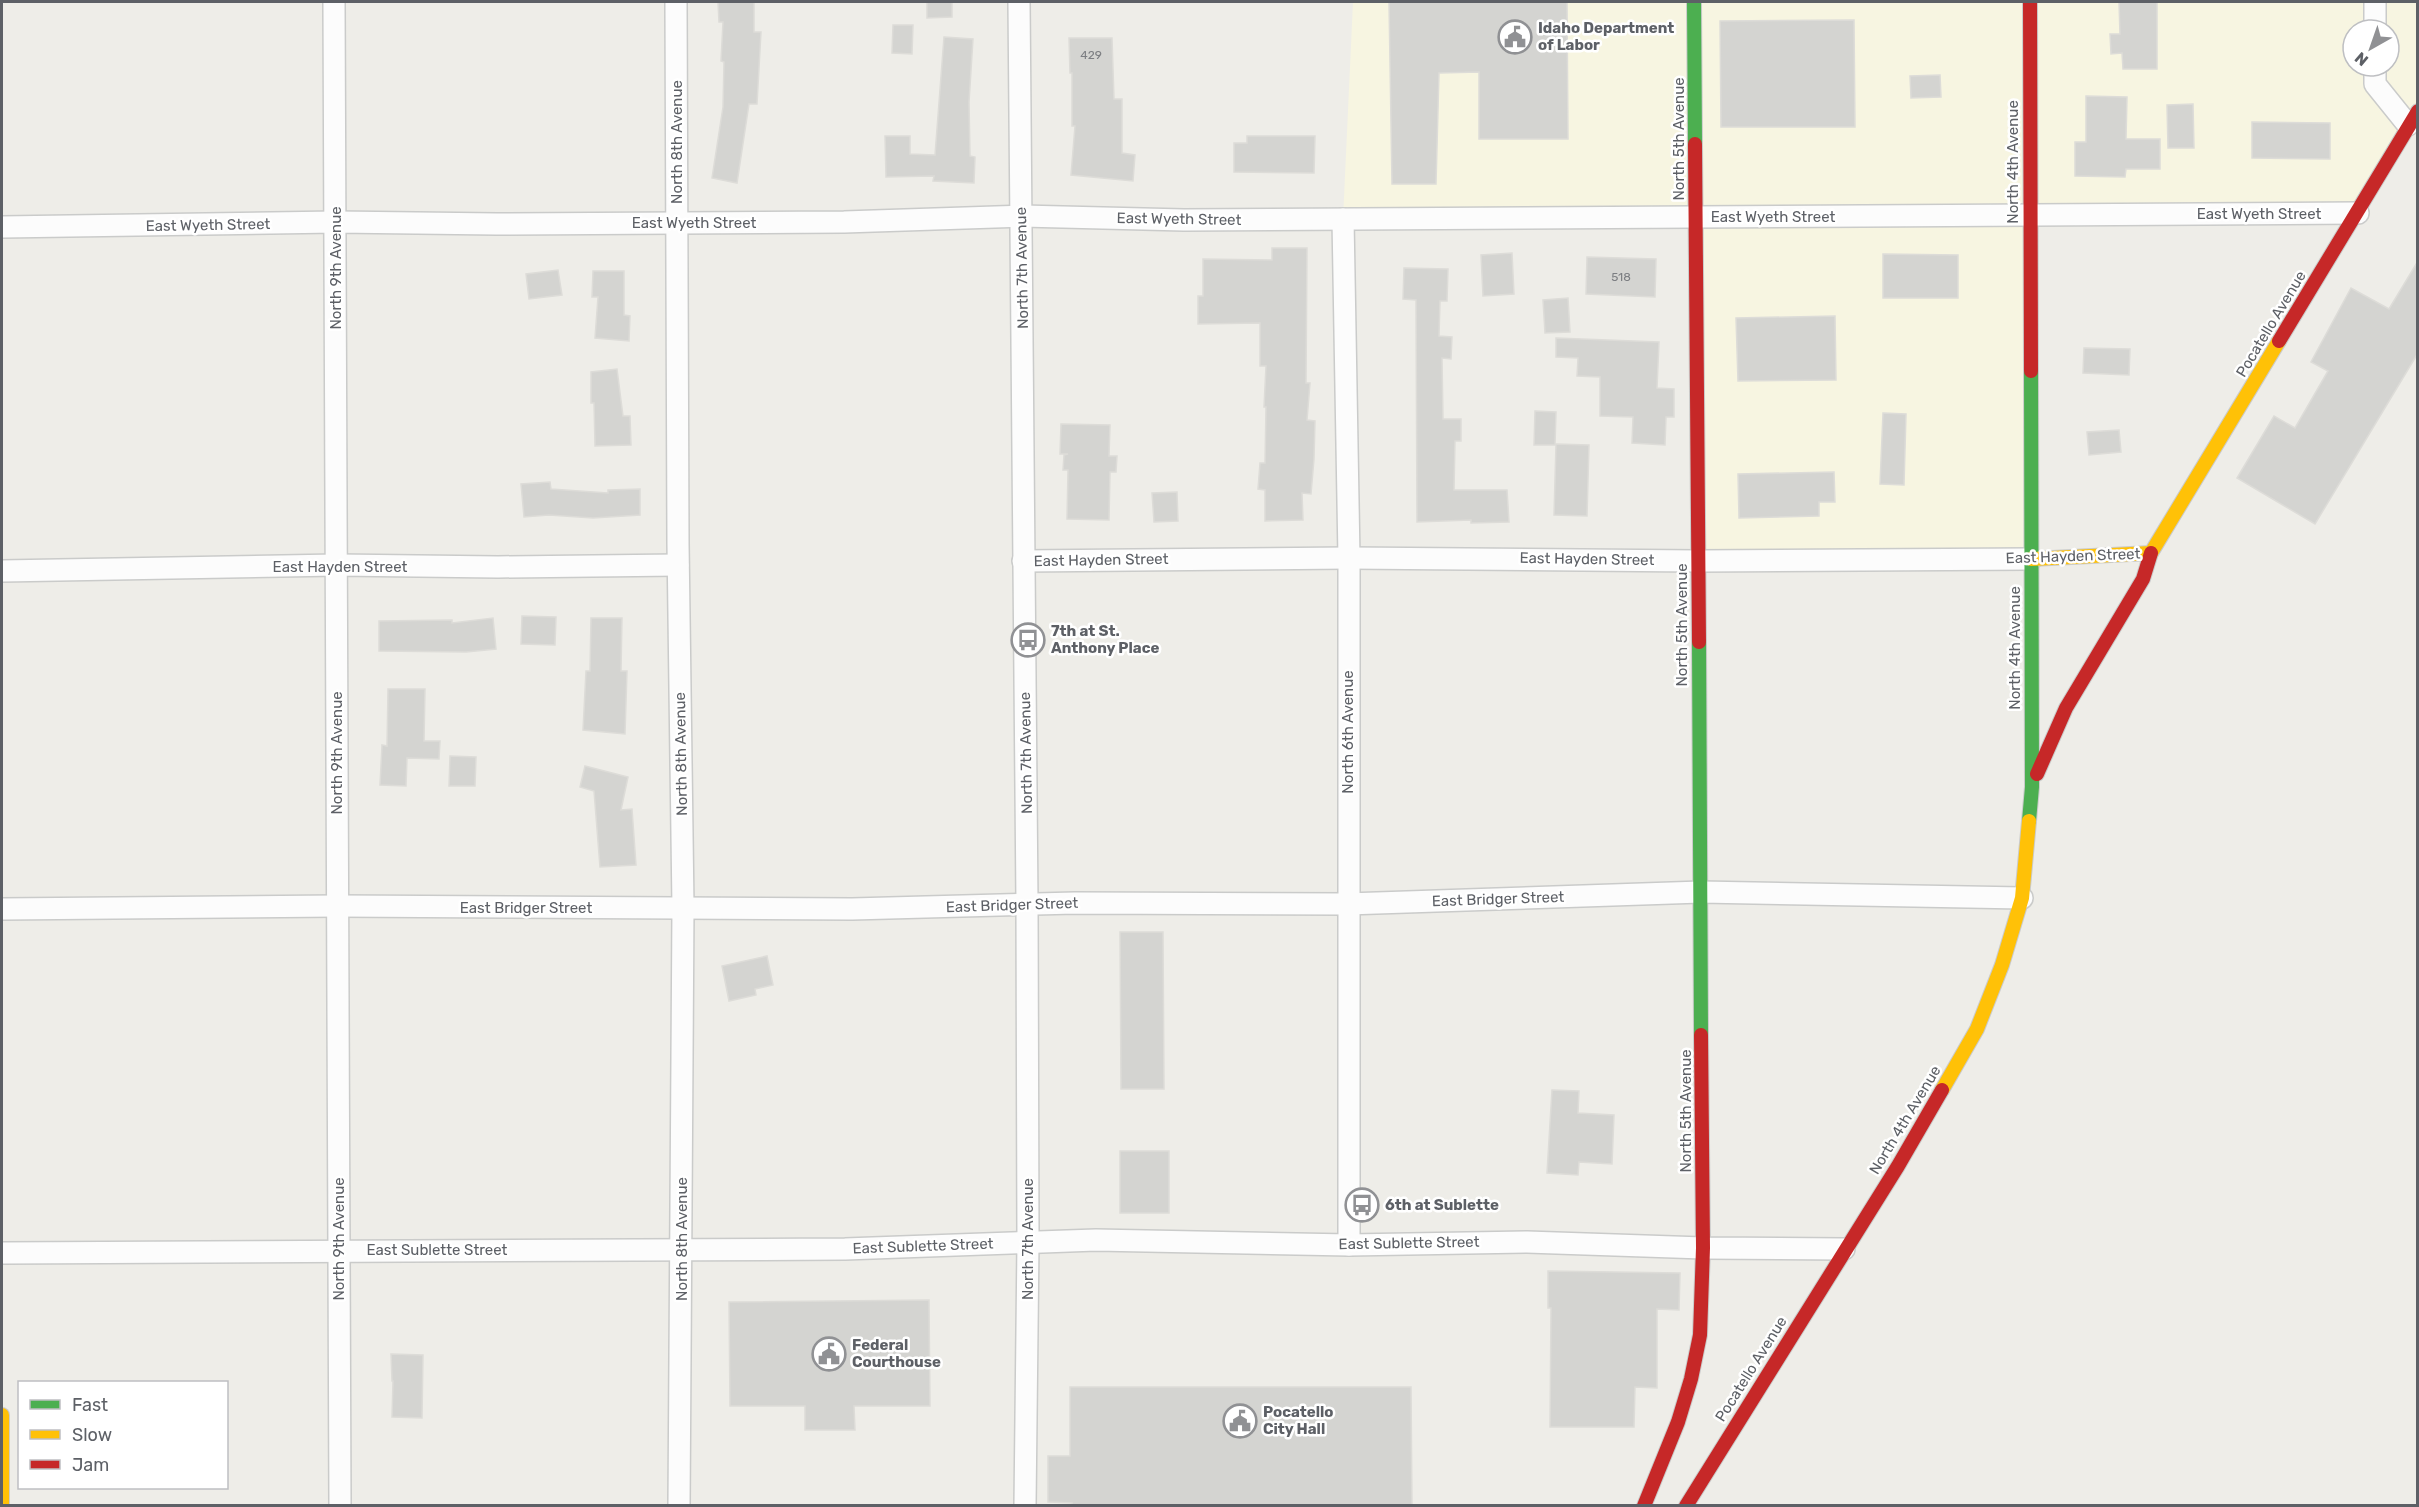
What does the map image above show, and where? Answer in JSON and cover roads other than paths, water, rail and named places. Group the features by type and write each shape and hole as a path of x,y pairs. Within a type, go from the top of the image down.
{"main road":[{"name":"North 5th Avenue","path":"1694,2 1704,1248"},
{"name":"North 4th Avenue","path":"1844,1249 1898,1166 1977,1029 2002,965 2022,898 2032,787 2030,2"},
{"name":"Pocatello Avenue","path":"2032,787 2066,708 2143,579 2151,554 2413,118"},
{"name":"East Hayden Street","path":"2031,559 2151,554"},
{"path":"1644,1506 1665,1462 1682,1413 1700,1335 1704,1248"},
{"name":"Pocatello Avenue","path":"1686,1506 1844,1249"},
{"path":"2,1414 2,1506"}],"street":[{"name":"North 9th Avenue","path":"334,2 340,1506"},
{"name":"North 8th Avenue","path":"676,2 678,565 683,907 679,1506"},
{"name":"North 7th Avenue","path":"1019,2 1027,903 1028,1242 1025,1506"},
{"path":"2375,2 2375,18"},
{"path":"2375,78 2375,84 2413,118"},
{"name":"East Wyeth Street","path":"2,227 336,222 844,222 1022,216 1184,220 2358,213"},
{"name":"North 6th Avenue","path":"1343,219 1349,558 1347,904 1349,1245"},
{"name":"East Hayden Street","path":"1023,561 1349,558 1698,561 2031,559"},
{"name":"East Hayden Street","path":"2,571 337,566 678,565"},
{"name":"East Bridger Street","path":"2,909 337,906 852,909 1027,903 1347,904 1701,892 2022,898"},
{"name":"East Sublette Street","path":"2,1253 845,1249 1096,1240 1349,1245 1527,1242 1704,1248 1844,1249"}],"place":[{"name":"Idaho Department of Labor","path":"1515,37"},
{"name":"7th at St. Anthony Place","path":"1028,640"},
{"name":"6th at Sublette","path":"1362,1205"},
{"name":"Federal Courthouse","path":"829,1354"},
{"name":"Pocatello City Hall","path":"1240,1421"}]}
